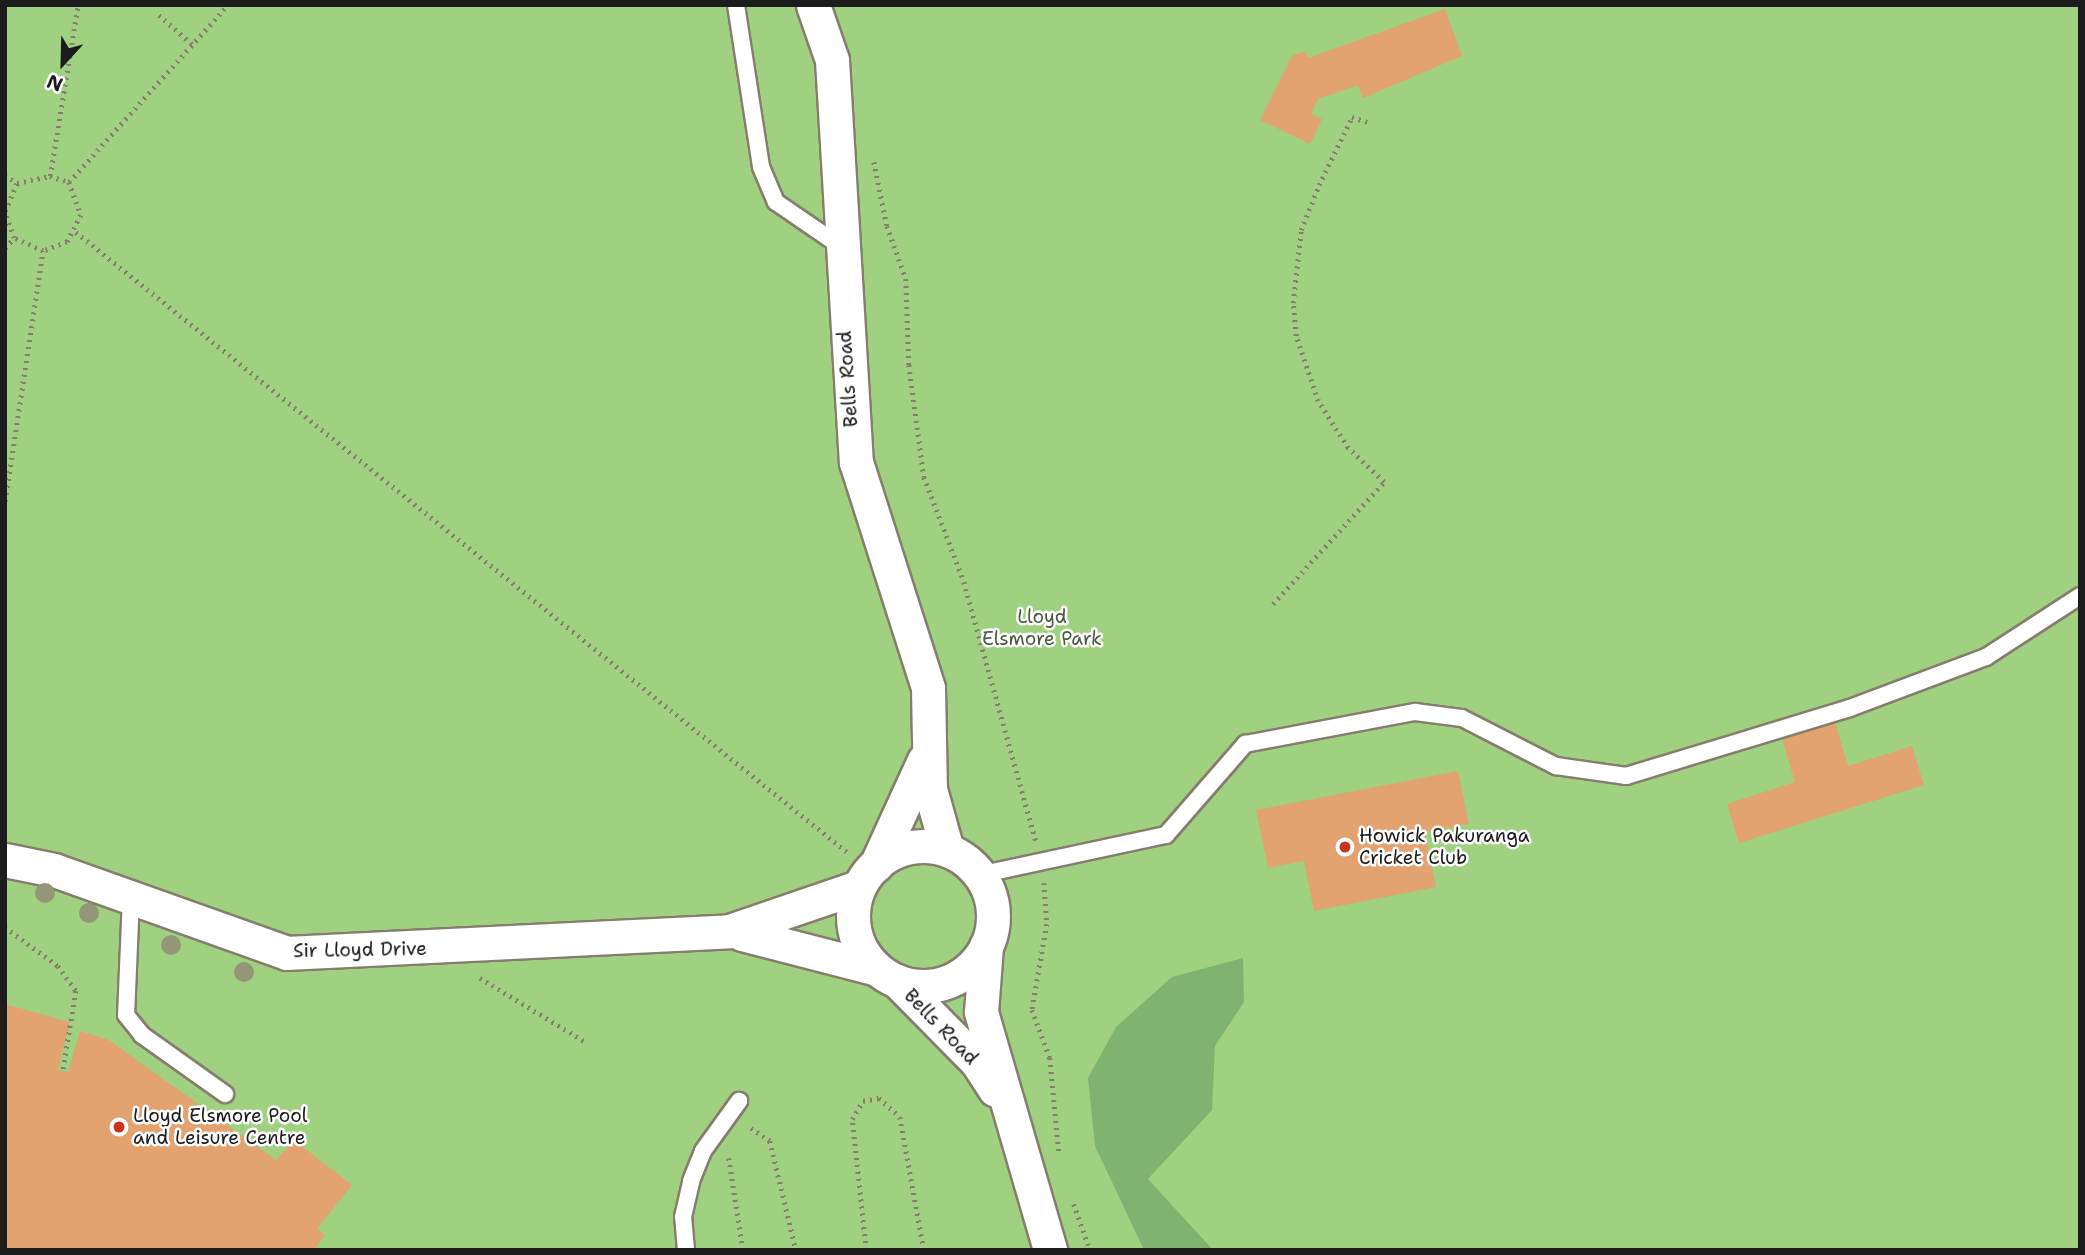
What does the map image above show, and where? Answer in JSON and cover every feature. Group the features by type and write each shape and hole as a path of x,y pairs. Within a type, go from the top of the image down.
{"street":[{"name":"Bells Road","path":"813,5 832,60 840,246 856,462 929,688 934,818 947,850"},
{"name":"Bells Road","path":"868,874 930,744"},
{"path":"906,848 947,850 979,875 992,910 986,946 960,976 940,984 887,975 853,928 868,874 906,848"},
{"name":"Sir Lloyd Drive","path":"5,860 131,897 286,953 445,948 729,931 827,951 887,975"},
{"name":"Sir Lloyd Drive","path":"729,931 868,874"},
{"name":"Bells Road","path":"986,946 981,1012 1007,1110 1050,1250"},
{"name":"Bells Road","path":"887,975 977,1062 1007,1110"}],"lane":[{"path":"736,5 761,167 776,202 840,246"},
{"path":"979,875 1041,858 1166,835 1245,744 1415,712 1462,718 1556,766 1626,776 1850,708 1986,657 2080,596"},
{"path":"131,897 126,1014 142,1035 225,1094"},
{"path":"687,1250 682,1217 691,1181 703,1151 739,1101"}],"path":[{"path":"50,176 78,5"},
{"path":"69,182 228,5"},
{"path":"159,15 193,45"},
{"path":"1273,604 1384,482 1348,448 1318,401 1296,336 1293,303 1301,230 1319,185 1352,117 1370,123"},
{"path":"873,151 887,226 906,279 909,365 924,477 964,582 1041,858 1047,923 1032,1010 1050,1058 1061,1164"},
{"path":"5,174 17,183 50,176 69,182 80,208 76,232"},
{"path":"17,183 5,212 14,237 43,251"},
{"path":"43,251 76,232"},
{"path":"76,232 868,874"},
{"path":"5,248 14,237"},
{"path":"5,502 43,251"},
{"path":"5,926 58,966 76,991 63,1071"},
{"path":"445,948 486,982 570,1027 584,1041"},
{"path":"866,1250 852,1119 863,1101 879,1098 900,1117 924,1250"},
{"path":"738,1131 750,1127 770,1141 796,1250"},
{"path":"730,1144 743,1250"},
{"path":"1071,1195 1090,1250"}],"green space":[{"name":"Lloyd Elsmore Park","path":"5,5 2080,5 2080,1250 5,1250"},
{"path":"1243,958 1244,1002 1215,1046 1212,1110 1148,1179 1213,1250 1144,1250 1095,1146 1088,1078 1116,1027 1172,977"}],"building":[{"path":"1445,9 1462,56 1363,98 1358,85 1318,99 1311,114 1322,119 1310,144 1260,120 1292,56 1305,51 1308,58"},
{"path":"1835,722 1848,766 1912,746 1924,785 1739,843 1727,804 1795,782 1782,739"},
{"name":"Howick Pakuranga Cricket Club","path":"1458,771 1469,824 1425,832 1436,887 1314,911 1304,861 1268,868 1256,810"},
{"name":"Lloyd Elsmore Pool and Leisure Centre","path":"5,1004 70,1022 58,1070 68,1072 80,1031 109,1040 276,1160 294,1140 352,1185 317,1229 325,1235 314,1250 5,1250"}],"place":[{"name":"Howick Pakuranga Cricket Club","path":"1345,847"},
{"name":"Lloyd Elsmore Pool and Leisure Centre","path":"119,1127"}]}
